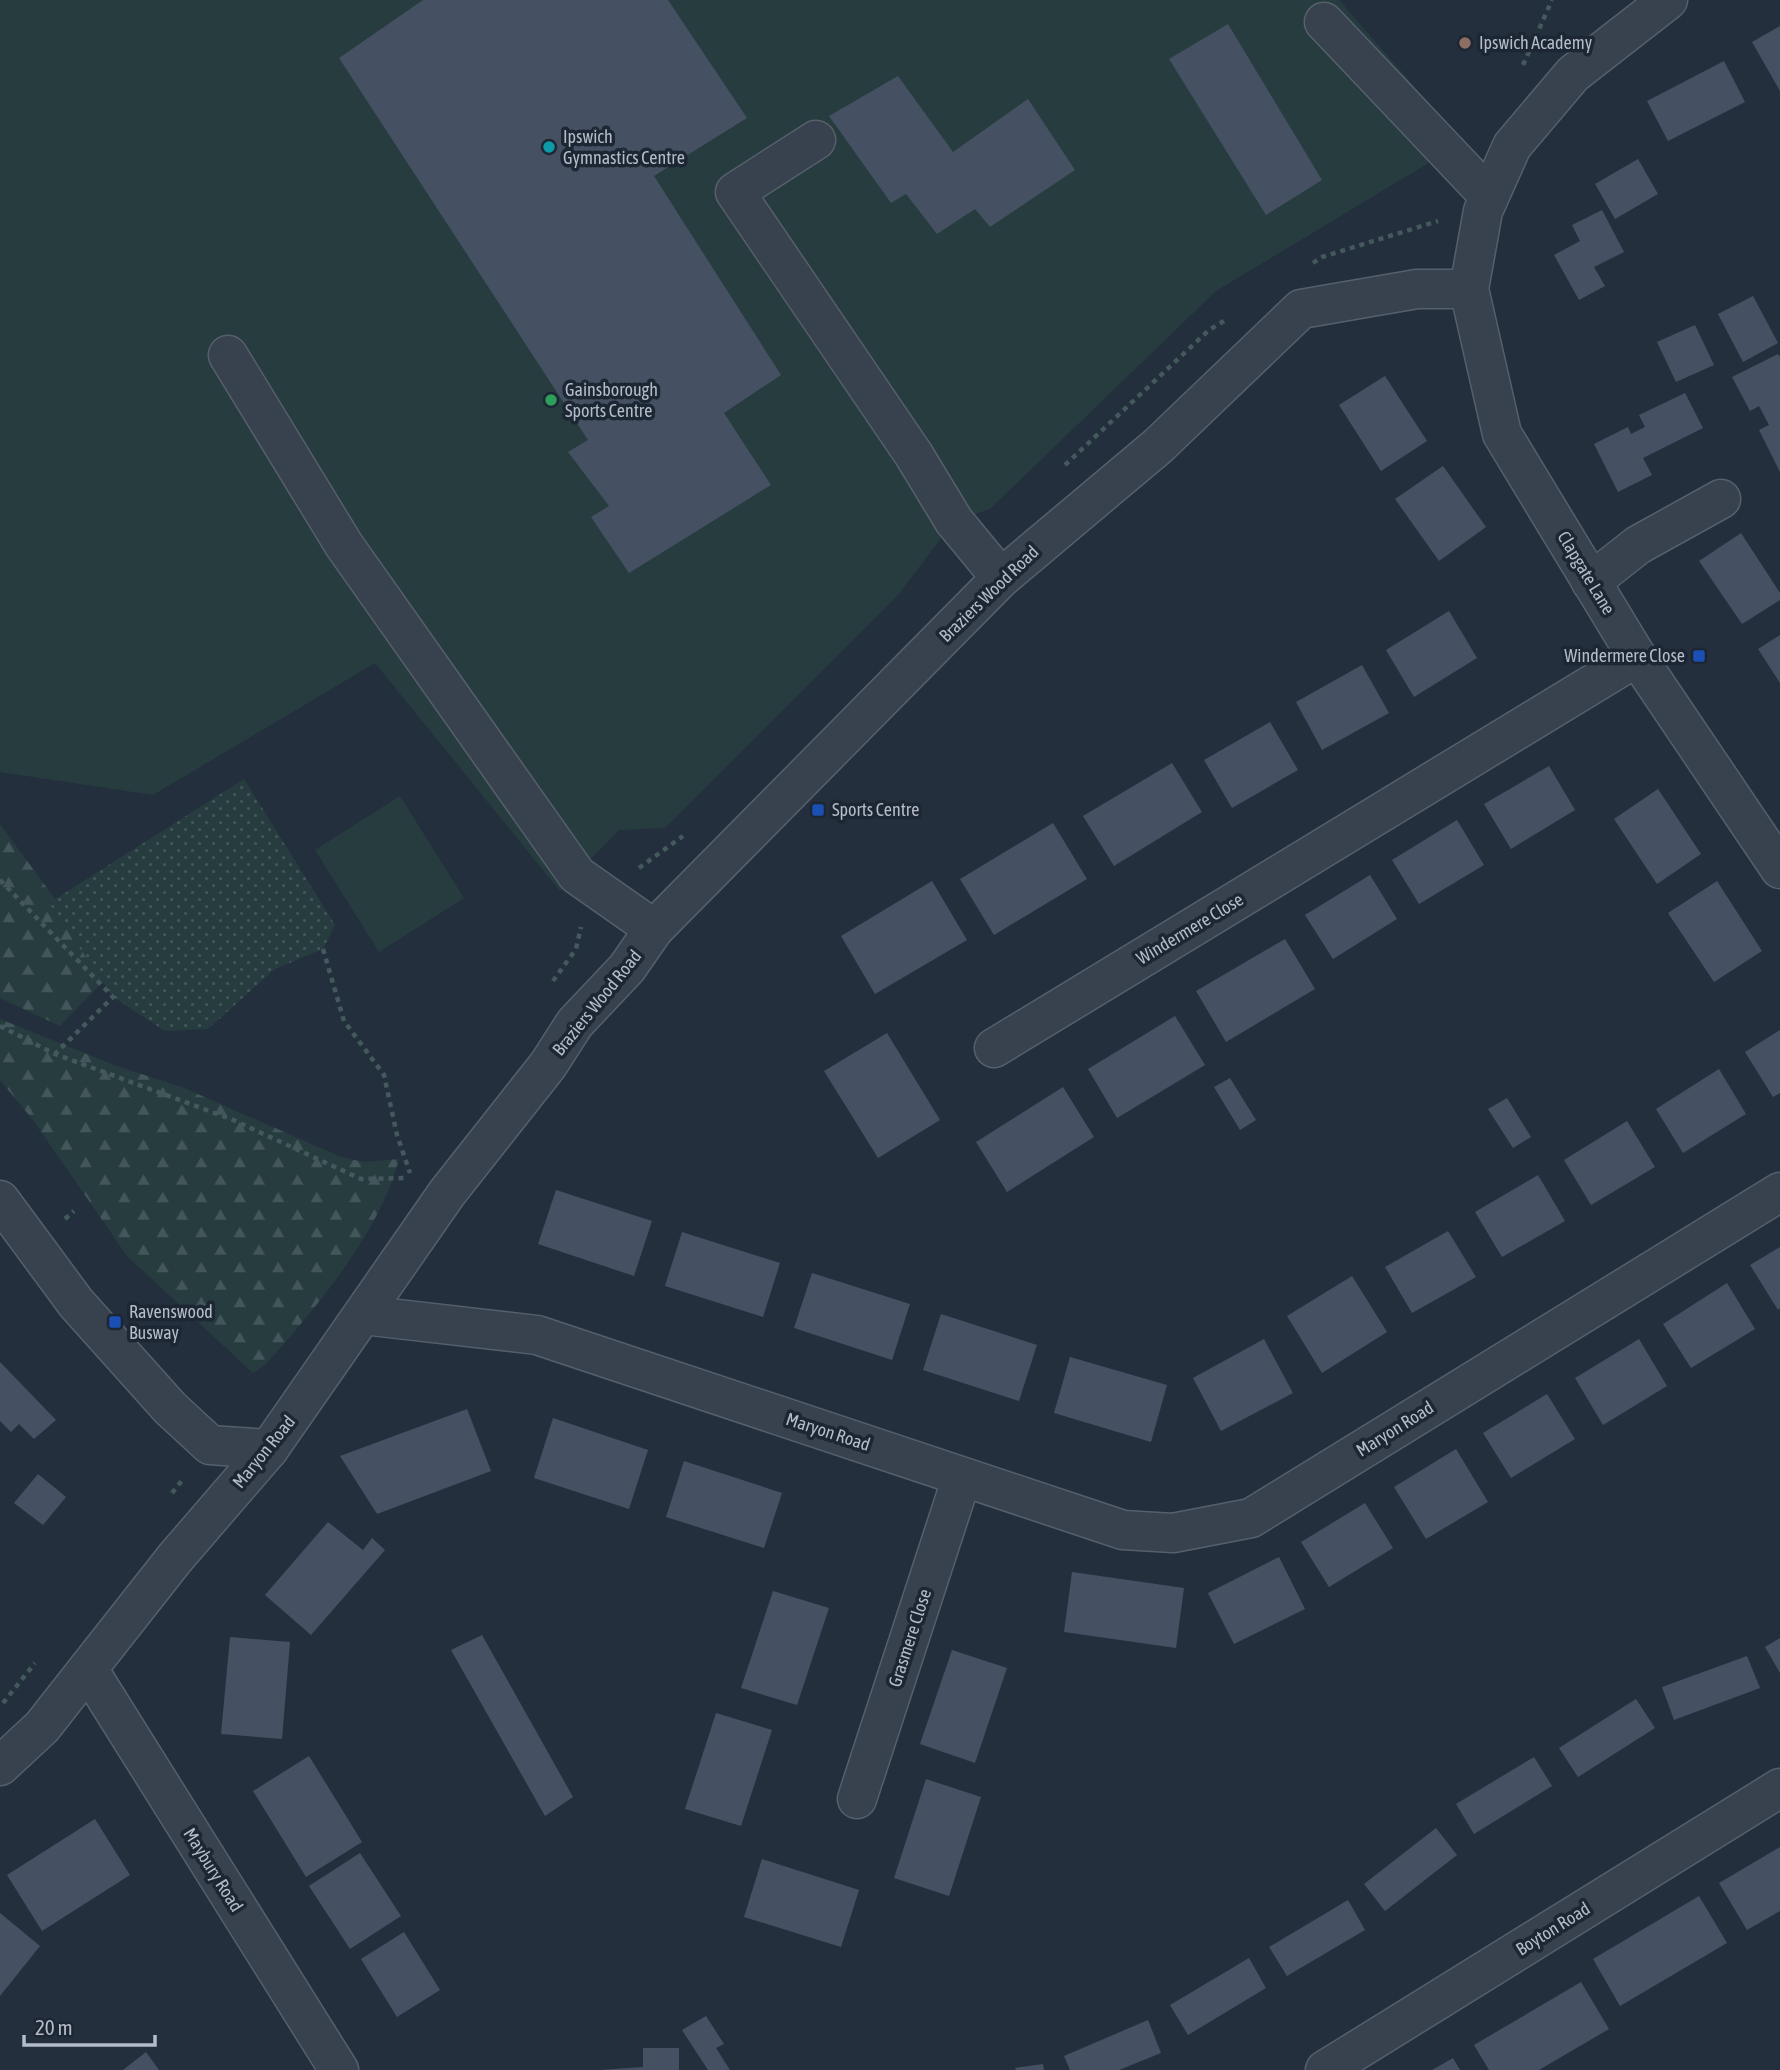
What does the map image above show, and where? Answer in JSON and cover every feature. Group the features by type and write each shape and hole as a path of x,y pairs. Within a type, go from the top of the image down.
{"street":[{"path":"1469,289 1483,211 1511,146 1573,74 1668,0"},
{"path":"1324,22 1489,196"},
{"path":"816,140 734,192 914,455 954,521 1001,578"},
{"name":"Braziers Wood Road","path":"363,1315 447,1193 548,1065 575,1023 627,968 654,929 1001,578 1158,446 1301,309 1417,289 1469,289"},
{"name":"Clapgate Lane","path":"1469,289 1502,434 1637,657 1780,869"},
{"path":"228,355 344,545 577,875 654,929"},
{"path":"1591,582 1638,545 1721,499"},
{"name":"Windermere Close","path":"994,1048 1637,657"},
{"name":"Maryon Road","path":"0,1766 42,1727 175,1558 269,1448 363,1315 537,1335 1123,1530 1173,1533 1251,1518 1780,1192"},
{"path":"0,1200 75,1303 170,1408 200,1436 210,1445 269,1448"},
{"name":"Grasmere Close","path":"857,1799 962,1476"},
{"name":"Maybury Road","path":"88,1669 339,2070"},
{"name":"Boyton Road","path":"1325,2070 1780,1788"}],"path":[{"path":"0,880 113,997 55,1054"},
{"path":"0,1026 55,1054 231,1119 361,1180 411,1177 397,1135 384,1075 344,1021 323,949"}],"green space":[{"name":"Gainsborough Sports Centre","path":"0,0 1339,0 1467,147 1432,161 1216,291 990,509 954,521 899,594 665,828 619,830 560,891 375,663 153,795 0,772"},
{"path":"244,779 335,925 323,949 275,969 208,1029 165,1031 113,997 49,903"},
{"path":"400,796 464,898 379,952 315,850"},
{"path":"0,824 110,974 60,1026 0,998"},
{"path":"0,1019 114,1065 184,1088 341,1157 364,1162 399,1159 377,1215 344,1269 265,1365 253,1373 127,1256 33,1120 0,1080"}],"building":[{"path":"423,0 668,0 747,118 654,176 781,375 724,413 771,485 629,573 591,517 609,506 568,452 588,440 339,58"},
{"path":"1228,24 1322,180 1266,215 1169,59"},
{"path":"1780,26 1780,91 1752,42"},
{"path":"1724,61 1745,102 1668,141 1647,101"},
{"path":"898,76 953,152 1028,99 1075,170 990,227 975,209 937,234 906,194 891,203 829,116"},
{"path":"1638,159 1658,194 1615,219 1595,184"},
{"path":"1602,210 1624,252 1594,267 1605,286 1579,300 1554,255 1580,241 1572,225"},
{"path":"1753,296 1778,343 1743,362 1718,314"},
{"path":"1695,325 1714,365 1676,382 1657,342"},
{"path":"1778,354 1780,472 1759,430 1769,425 1759,406 1750,411 1732,377"},
{"path":"1385,376 1427,441 1381,471 1339,405"},
{"path":"1685,393 1703,428 1643,458 1652,475 1618,492 1594,444 1628,427 1631,434 1645,427 1639,415"},
{"path":"1443,466 1486,527 1439,561 1395,499"},
{"path":"1741,533 1780,593 1780,600 1742,624 1699,561"},
{"path":"1449,611 1477,658 1414,697 1386,650"},
{"path":"1780,635 1780,683 1758,649"},
{"path":"1362,665 1389,713 1322,750 1296,702"},
{"path":"1270,722 1298,770 1232,808 1204,760"},
{"path":"1172,763 1202,812 1114,866 1083,816"},
{"path":"1549,766 1575,810 1511,849 1484,804"},
{"path":"1658,789 1701,854 1657,884 1614,819"},
{"path":"1457,820 1484,865 1419,904 1392,860"},
{"path":"1053,823 1087,879 994,935 960,879"},
{"path":"1370,875 1397,919 1333,959 1305,915"},
{"path":"932,881 967,940 875,994 841,936"},
{"path":"1717,881 1762,951 1714,982 1668,913"},
{"path":"1285,939 1315,989 1226,1042 1196,991"},
{"path":"1175,1016 1205,1065 1117,1118 1088,1069"},
{"path":"1780,1030 1780,1093 1773,1097 1745,1052"},
{"path":"887,1033 940,1120 878,1158 824,1071"},
{"path":"1719,1069 1746,1114 1683,1153 1656,1109"},
{"path":"1230,1078 1256,1120 1240,1130 1214,1087"},
{"path":"1063,1087 1094,1137 1007,1192 976,1142"},
{"path":"1507,1098 1531,1137 1513,1148 1488,1109"},
{"path":"1627,1121 1655,1167 1591,1205 1564,1160"},
{"path":"1538,1175 1565,1221 1502,1257 1475,1212"},
{"path":"556,1190 652,1221 634,1276 538,1244"},
{"path":"1448,1231 1476,1277 1412,1313 1385,1267"},
{"path":"682,1232 780,1263 763,1317 665,1286"},
{"path":"1780,1247 1780,1308 1778,1310 1750,1265"},
{"path":"812,1273 910,1304 892,1360 794,1328"},
{"path":"1352,1276 1387,1332 1322,1373 1287,1316"},
{"path":"1727,1283 1755,1329 1691,1368 1663,1324"},
{"path":"941,1314 1037,1345 1019,1401 923,1370"},
{"path":"1264,1339 1293,1393 1221,1431 1193,1378"},
{"path":"1639,1339 1667,1386 1603,1425 1575,1378"},
{"path":"1070,1357 1167,1385 1151,1442 1054,1413"},
{"path":"0,1362 56,1420 34,1439 19,1424 11,1432 0,1421"},
{"path":"1547,1394 1575,1439 1511,1478 1483,1433"},
{"path":"467,1409 491,1471 377,1514 340,1456"},
{"path":"553,1418 648,1450 629,1509 534,1478"},
{"path":"1456,1449 1488,1502 1426,1539 1394,1487"},
{"path":"684,1461 782,1493 764,1548 666,1517"},
{"path":"38,1474 66,1497 43,1525 14,1503"},
{"path":"1365,1503 1393,1548 1329,1587 1301,1542"},
{"path":"328,1522 363,1550 372,1538 385,1550 311,1635 265,1595"},
{"path":"1279,1557 1305,1609 1234,1644 1208,1593"},
{"path":"1072,1572 1184,1588 1176,1648 1064,1632"},
{"path":"773,1591 829,1608 797,1705 741,1688"},
{"path":"482,1635 573,1797 545,1816 451,1650"},
{"path":"230,1637 290,1642 282,1739 221,1734"},
{"path":"1780,1638 1780,1673 1765,1647"},
{"path":"952,1650 1007,1668 975,1763 920,1744"},
{"path":"1747,1656 1760,1688 1674,1720 1662,1687"},
{"path":"1636,1699 1655,1728 1578,1777 1559,1748"},
{"path":"716,1713 772,1730 741,1826 685,1809"},
{"path":"309,1756 362,1842 306,1877 253,1791"},
{"path":"1534,1757 1552,1786 1474,1834 1456,1804"},
{"path":"926,1779 981,1797 949,1896 894,1878"},
{"path":"95,1819 130,1875 42,1931 7,1875"},
{"path":"1436,1828 1457,1855 1385,1911 1364,1884"},
{"path":"1780,1847 1780,1911 1747,1930 1719,1883"},
{"path":"360,1853 401,1916 350,1949 309,1886"},
{"path":"762,1859 859,1890 841,1947 744,1917"},
{"path":"1699,1896 1727,1943 1620,2006 1593,1959"},
{"path":"1348,1900 1365,1930 1287,1976 1269,1947"},
{"path":"0,1913 40,1946 0,1996"},
{"path":"404,1932 440,1990 397,2017 361,1959"},
{"path":"1249,1958 1266,1988 1188,2035 1170,2005"},
{"path":"1581,1982 1609,2029 1539,2070 1489,2070 1474,2045"},
{"path":"706,2016 724,2044 716,2048 730,2070 708,2070 682,2030"},
{"path":"1148,2020 1161,2053 1119,2070 1070,2070 1064,2056"},
{"path":"643,2048 679,2048 679,2070 600,2070 643,2067"},
{"path":"146,2052 159,2070 123,2070"},
{"path":"1453,2058 1460,2070 1432,2070"},
{"path":"1043,2064 1044,2070 1015,2068"}],"place":[{"name":"Ipswich Academy","path":"1465,43"},
{"name":"Ipswich Gymnastics Centre","path":"549,147"},
{"name":"Gainsborough Sports Centre","path":"551,400"},
{"name":"Windermere Close","path":"1699,656"},
{"name":"Sports Centre","path":"818,810"},
{"name":"Ravenswood Busway","path":"115,1322"}]}
